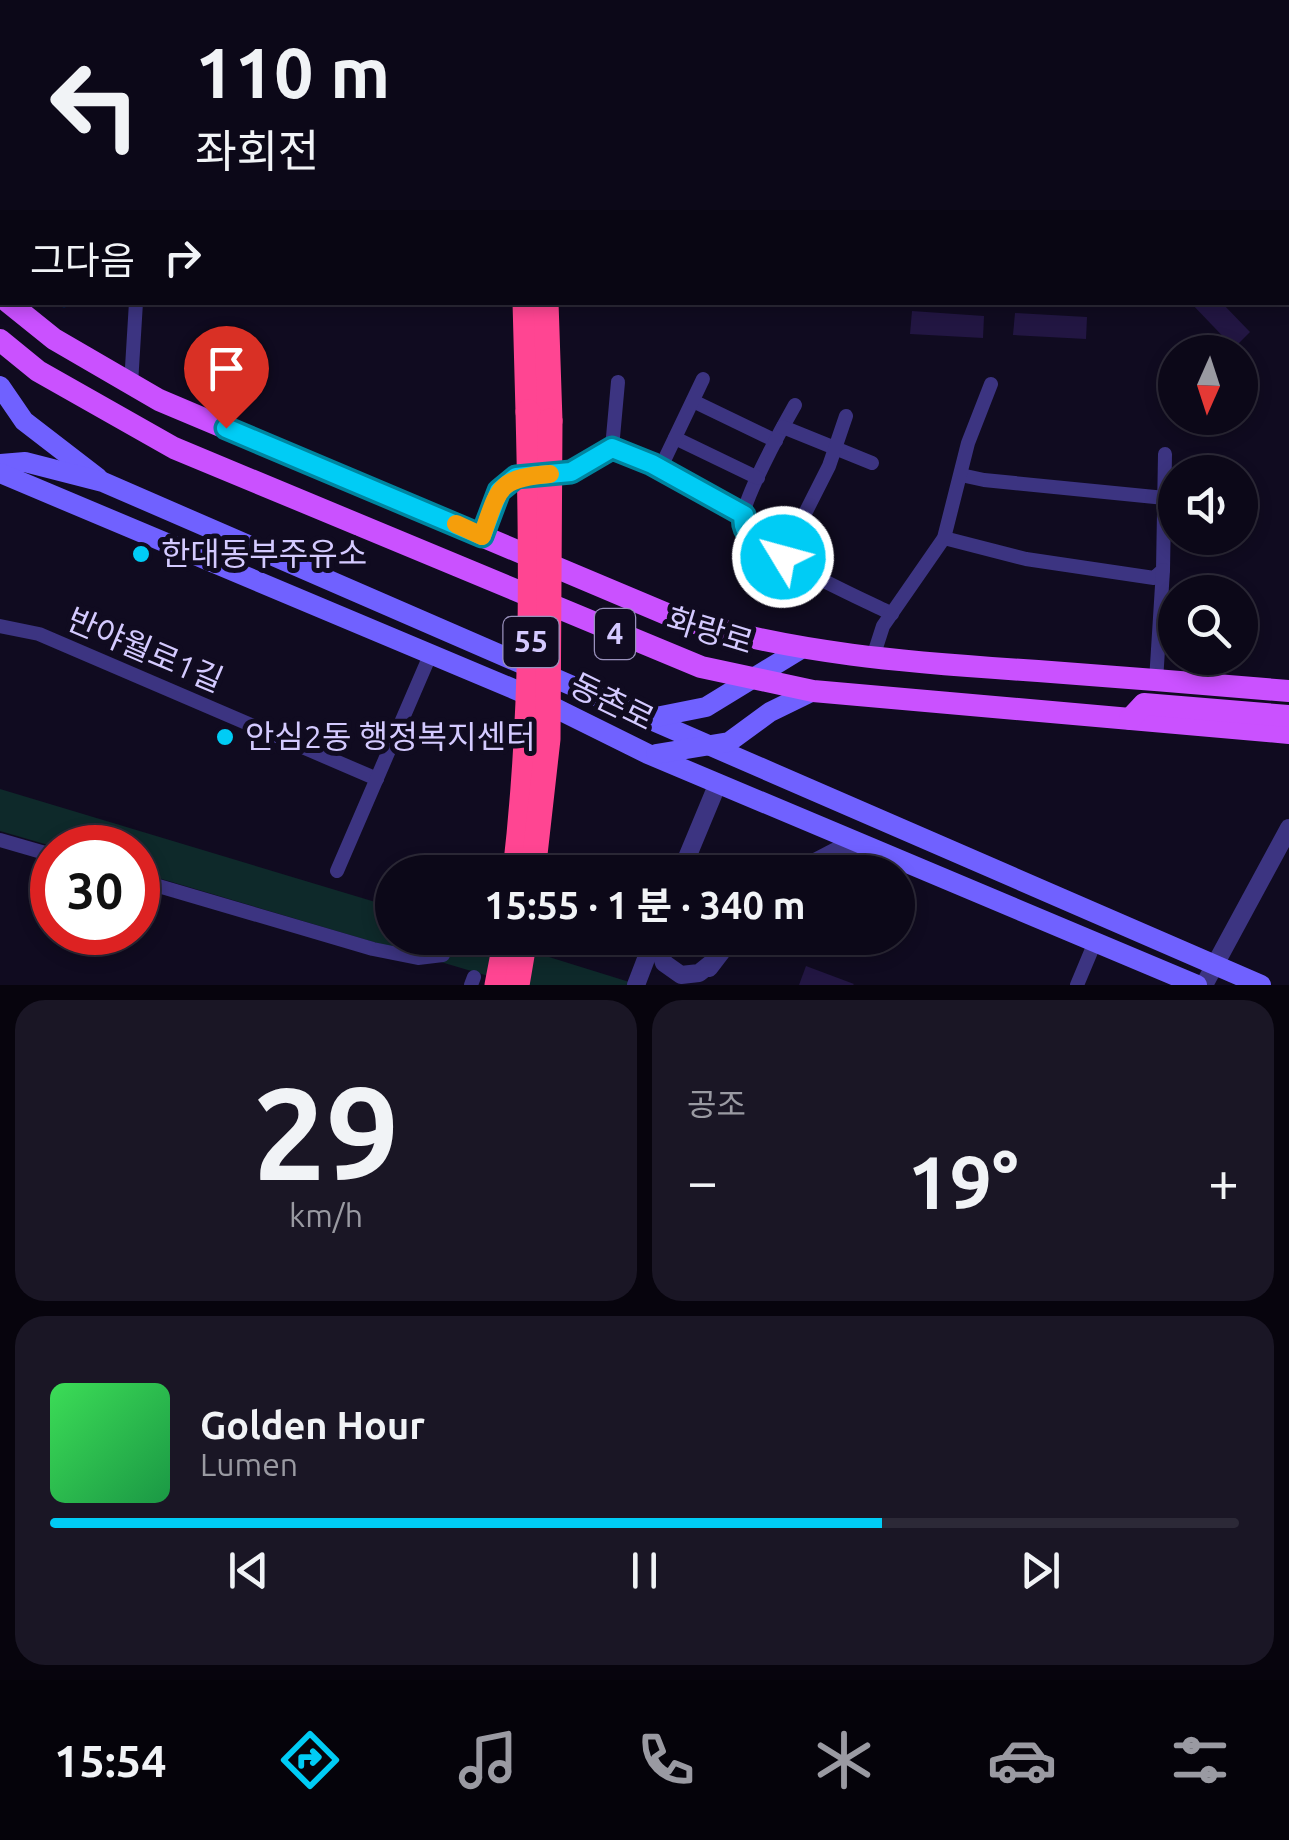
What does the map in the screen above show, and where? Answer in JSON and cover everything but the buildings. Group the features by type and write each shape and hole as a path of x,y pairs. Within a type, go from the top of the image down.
{"highway":[{"name":"55","path":"525,305 539,416 548,739 535,855"},
{"name":"55","path":"517,855 528,756 546,305"},
{"path":"481,982 496,955"},
{"path":"517,985 521,955"}],"main road":[{"name":"화랑로","path":"12,305 54,339 131,384 193,414 670,614 801,649 1289,691"},
{"name":"화랑로","path":"0,340 38,371 174,448 701,667 813,690 1289,733"},
{"path":"0,386 24,421 103,482"},
{"path":"0,464 25,462 103,482 1261,985"},
{"name":"동촌로","path":"0,473 431,653 535,698 648,754 1197,985"},
{"path":"645,719 706,707 801,649"},
{"path":"1226,686 1234,697 1227,711"},
{"path":"718,783 721,751 729,742 770,712 813,690"},
{"path":"1130,719 1144,704 1289,716"},
{"path":"752,726 754,748 784,778"},
{"path":"648,754 721,751"}],"street":[{"path":"131,384 136,305"},
{"path":"660,469 703,379"},
{"path":"612,448 618,382"},
{"path":"873,657 892,614 944,538 990,384"},
{"path":"693,401 872,463"},
{"path":"795,405 744,515 742,522 747,535 892,614"},
{"path":"783,557 835,449 846,416"},
{"path":"675,438 758,478"},
{"path":"612,448 744,515"},
{"path":"482,536 499,491 516,477 571,472 612,448"},
{"path":"960,474 984,480 1158,497"},
{"path":"944,538 1026,559 1133,576 1154,578 1163,570"},
{"path":"1156,680 1163,555"},
{"name":"반야월로1길","path":"0,626 39,634 376,780"},
{"path":"337,871 431,653"},
{"path":"688,855 718,783"},
{"path":"1204,985 1289,828"},
{"path":"0,840 30,849"},
{"path":"829,855 842,848 886,854"},
{"path":"160,886 375,949"},
{"path":"1077,985 1095,942"},
{"path":"403,955 443,955"},
{"path":"636,985 649,955"},
{"path":"650,955 647,965 652,985"},
{"path":"660,955 664,963 681,975 699,973 714,961"},
{"path":"698,985 719,955"}],"green space":[{"path":"0,789 120,825 30,825 30,840 0,831"},
{"path":"160,837 375,902 375,942 160,879"},
{"path":"417,955 543,955 639,985 518,985"}],"slow traffic":[{"path":"456,524 482,536 499,491 516,477 550,474"}],"place":[{"name":"한대동부주유소","path":"141,554"},
{"name":"안심2동 행정복지센터","path":"225,737"}],"route":[{"path":"226,428 482,536 499,491 516,477 571,472 612,448 652,464 744,515 742,522 747,535 783,557"}]}
